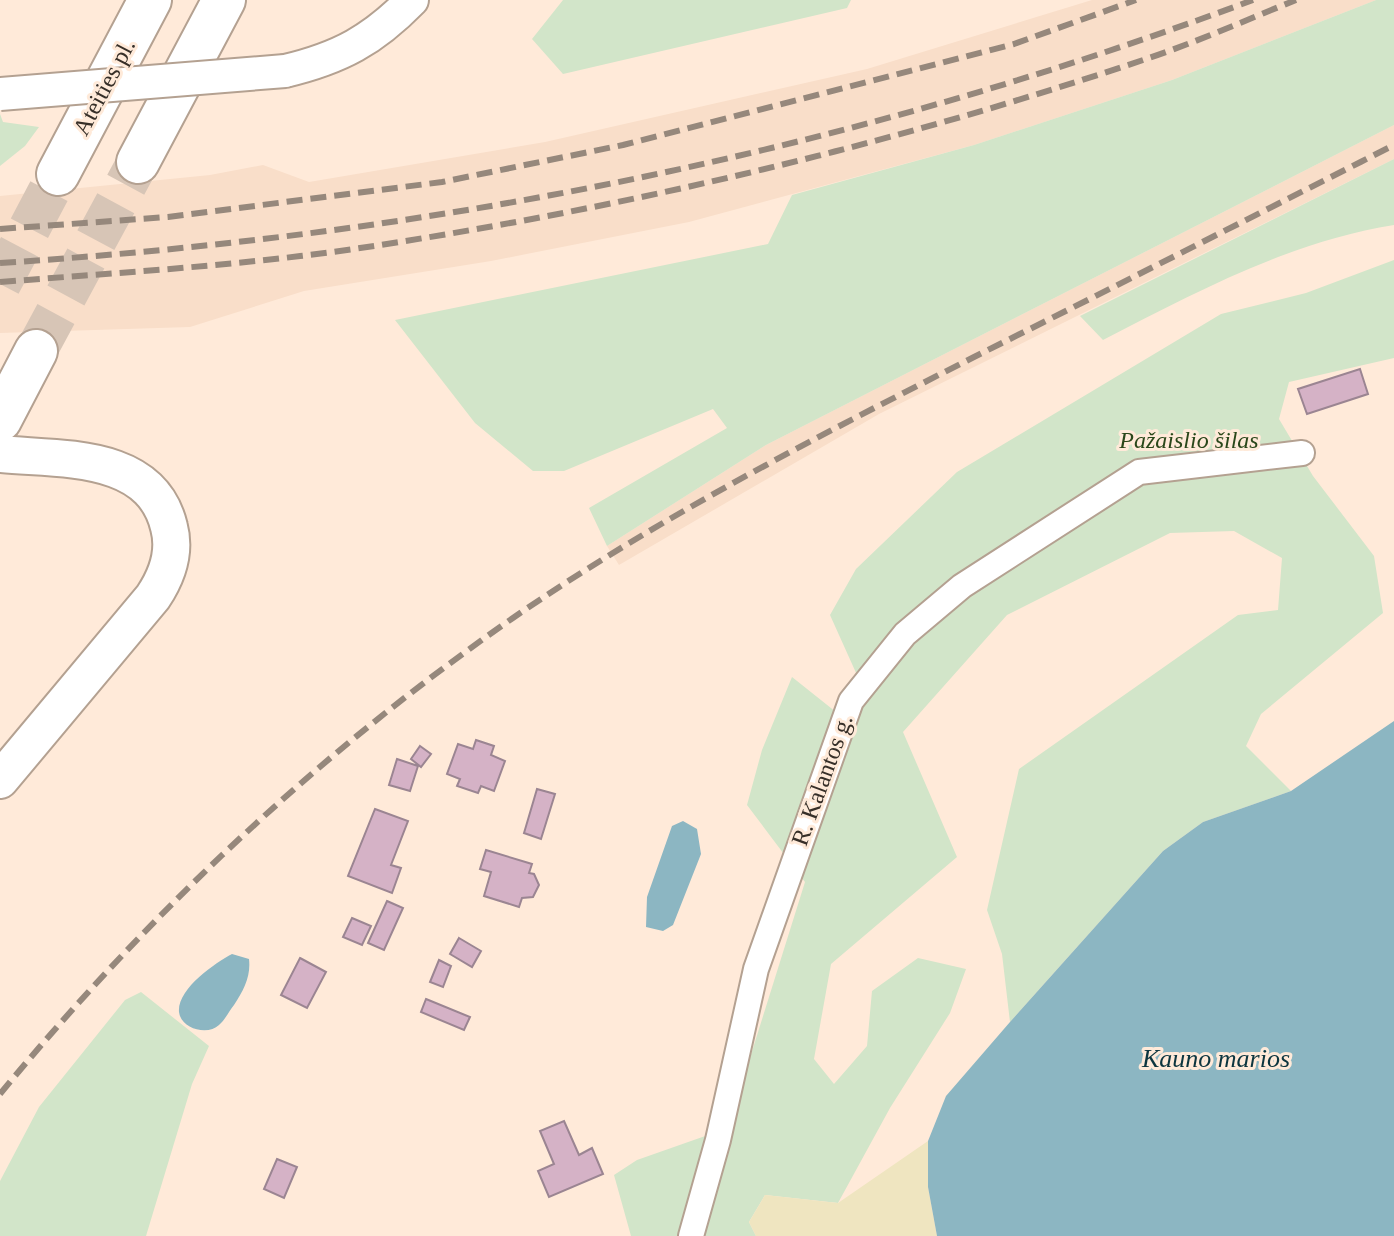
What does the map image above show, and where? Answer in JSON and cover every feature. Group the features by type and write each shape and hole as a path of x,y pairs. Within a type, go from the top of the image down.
{"highway":[{"name":"Ateities pl.","path":"58,174 150,0"},
{"path":"138,162 224,0"},
{"path":"0,420 36,351"}],"main road":[{"path":"127,46 131,0"},
{"path":"0,94 285,71 322,62 355,47 383,30 412,0"},
{"path":"0,454 119,469 138,479 155,495 166,515 171,536 171,558 165,579 0,780"}],"street":[{"name":"R. Kalantos g.","path":"691,1236 718,1140 756,969 851,701 905,634 962,586 1139,472 1302,453"}],"shaded area":[{"path":"1092,0 1376,0 1172,80 974,145 689,222 491,261 304,291 190,327 0,333 0,196 210,175 263,165 309,182 545,142 867,69"},
{"path":"1394,125 1394,159 879,414 619,565 607,546 766,445"}],"green space":[{"path":"563,0 851,0 847,8 563,74 532,39"},
{"path":"1376,0 1394,0 1394,125 766,445 607,546 589,508 727,428 713,409 564,471 533,471 475,423 395,320 768,244 792,195 974,145 1172,80"},
{"path":"0,114 3,122 39,127 25,146 0,166"},
{"path":"1394,159 1394,225 1317,243 1280,256 1208,287 1103,340 1080,316"},
{"name":"Pažaislio šilas","path":"1394,260 1394,358 1289,382 1279,419 1313,476 1374,556 1383,613 1261,714 1246,746 1291,791 1203,822 1163,851 1010,1022 1002,954 987,910 1019,769 1238,615 1278,610 1282,558 1234,531 1170,533 1007,615 903,732 957,857 831,964 814,1059 834,1084 867,1046 872,991 918,958 966,969 950,1013 890,1108 838,1203 765,1195 749,1222 756,1236 631,1236 614,1175 637,1160 728,1128 805,882 747,805 762,750 792,677 841,716 866,695 830,615 856,569 957,472 1221,314 1306,293"},
{"path":"141,992 209,1046 192,1084 146,1236 0,1236 0,1181 39,1107 125,1000"}],"sand":[{"path":"928,1141 928,1187 937,1236 756,1236 749,1222 765,1195 838,1203"}],"water":[{"name":"Kauno marios","path":"1394,721 1394,1236 937,1236 928,1187 928,1141 946,1096 1010,1022 1163,851 1203,822 1291,791"},
{"path":"683,821 697,829 701,854 673,925 663,931 646,927 647,897 672,826"},
{"path":"232,954 249,959 248,977 223,1021 208,1030 196,1029 185,1023 179,1012 184,994 207,970"}],"building":[{"path":"1360,369 1368,394 1307,414 1298,389"},
{"path":"476,740 494,746 491,755 505,761 494,791 481,786 478,793 457,786 460,779 447,774 458,744 473,749"},
{"path":"420,746 431,754 421,767 411,759"},
{"path":"397,759 418,766 410,791 389,785"},
{"path":"537,789 555,794 541,839 524,833"},
{"path":"375,809 408,821 391,865 401,868 392,893 348,876"},
{"path":"486,850 532,864 529,873 534,874 539,885 533,897 522,898 519,907 484,896 491,872 480,869"},
{"path":"387,901 403,908 384,950 368,943"},
{"path":"352,918 371,926 362,945 343,937"},
{"path":"459,938 481,951 472,967 450,954"},
{"path":"300,958 326,972 307,1008 281,995"},
{"path":"439,960 451,966 443,987 430,982"},
{"path":"426,999 470,1017 464,1030 421,1012"},
{"path":"564,1121 579,1155 592,1148 603,1174 549,1197 538,1171 554,1164 540,1131"},
{"path":"277,1159 297,1167 284,1198 264,1189"}],"tunnel":[{"path":"36,351 138,162"},
{"path":"0,284 58,174"}],"railway":[{"path":"0,229 168,217 442,182 623,145 1014,44 1136,0"},
{"path":"0,263 162,250 322,232 480,208 636,178 791,143 946,102 1099,54 1253,0"},
{"path":"0,282 333,252 477,229 671,191 958,118 1165,52 1296,0"},
{"path":"0,1094 106,973 218,859 337,752 524,610 649,531 777,459 1394,145"}]}
